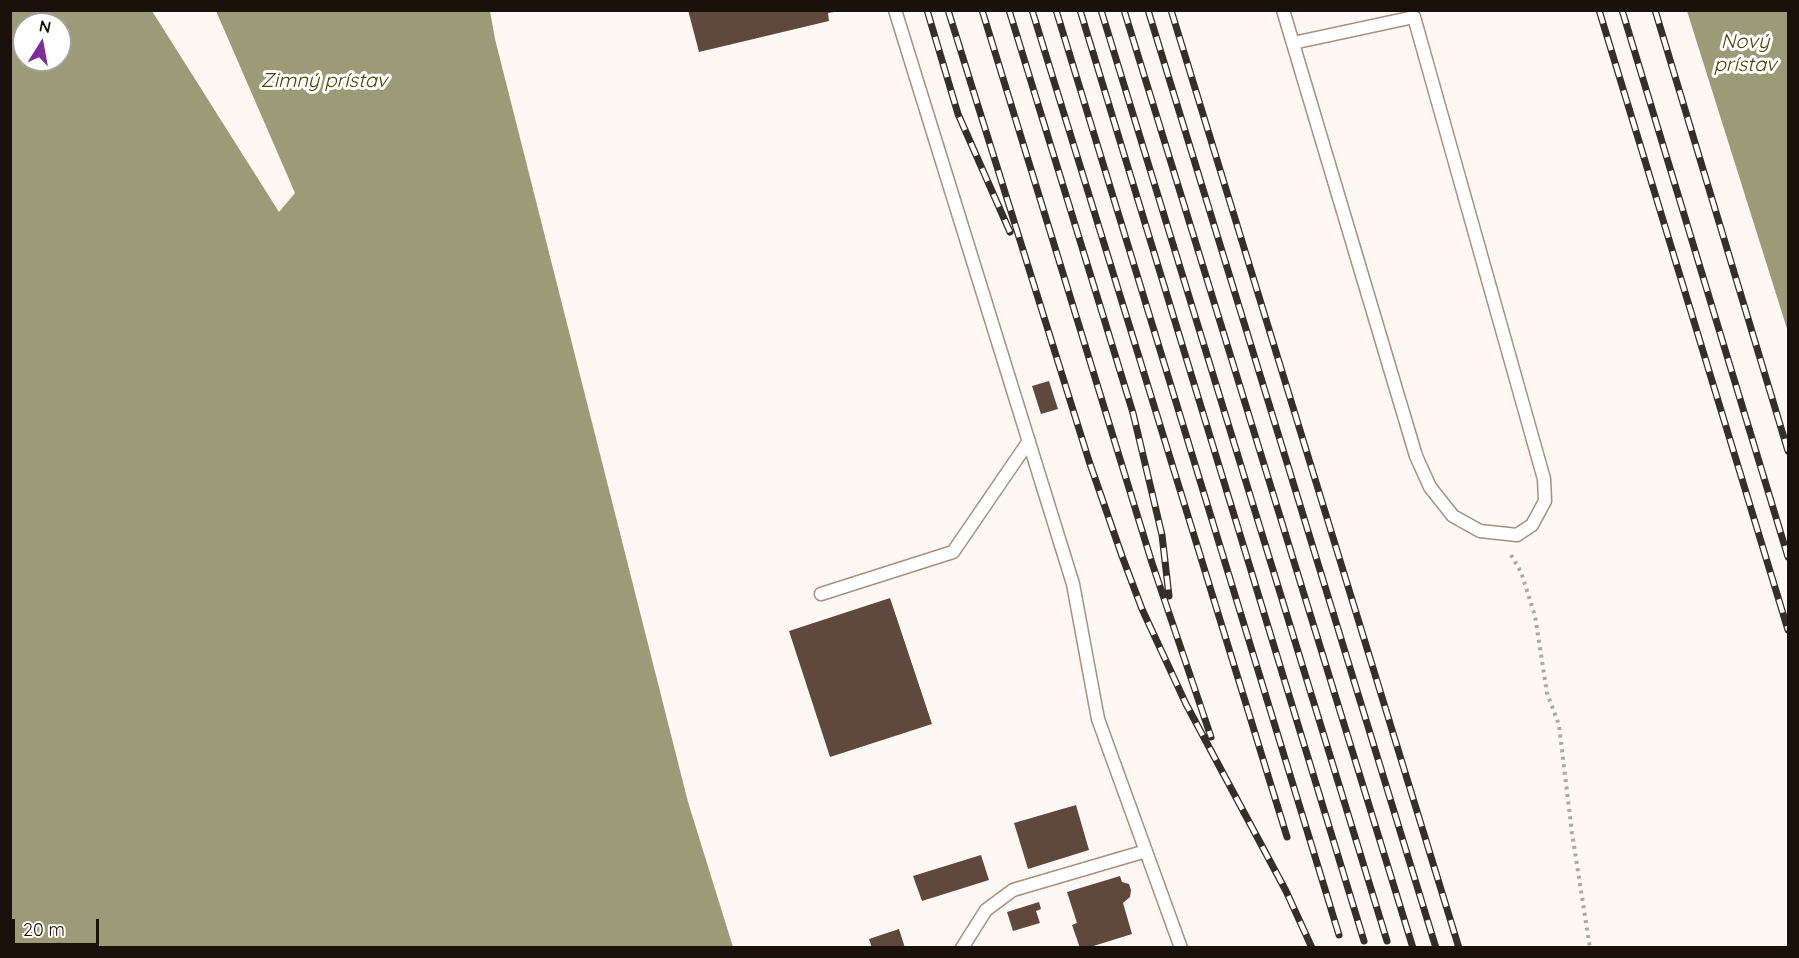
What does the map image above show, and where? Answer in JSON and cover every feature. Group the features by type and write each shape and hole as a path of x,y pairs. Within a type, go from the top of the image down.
{"lane":[{"path":"895,10 1073,584 1098,719 1180,948"},
{"path":"1283,10 1416,456 1430,487 1454,516 1480,531 1517,535 1532,525 1545,501 1544,479 1413,17 1293,43"},
{"path":"821,594 953,552 1029,441"},
{"path":"962,948 986,910 1012,890 1146,851"}],"path":[{"path":"1499,533 1521,572 1535,616 1547,693 1559,725 1572,833 1590,948"}],"water":[{"name":"Zimný prístav","path":"10,11 152,11 279,212 295,193 216,11 490,11 495,39 688,802 733,947 11,947"},
{"name":"Nový prístav","path":"1687,11 1788,11 1788,332"}],"building":[{"path":"688,10 834,10 834,12 828,13 829,21 699,52"},
{"path":"1049,381 1058,409 1041,414 1032,386"},
{"path":"890,598 932,724 830,757 789,631"},
{"path":"1076,805 1089,850 1028,869 1014,823"},
{"path":"981,855 989,880 922,901 913,876"},
{"path":"1120,876 1122,882 1129,884 1131,890 1130,897 1123,903 1132,934 1087,948 1080,948 1072,925 1077,923 1067,892"},
{"path":"1039,902 1041,909 1036,911 1040,923 1013,931 1007,912"},
{"path":"899,929 905,948 872,948 869,939"}],"railway":[{"path":"927,10 958,114 1010,232"},
{"path":"948,10 1089,461 1142,609 1186,704 1286,891 1312,948"},
{"path":"982,10 1152,563 1211,737"},
{"path":"1009,10 1133,413 1162,535 1169,596"},
{"path":"1032,10 1287,837"},
{"path":"1056,10 1339,935"},
{"path":"1080,10 1364,941"},
{"path":"1101,10 1387,941"},
{"path":"1124,10 1413,948"},
{"path":"1148,10 1436,948"},
{"path":"1171,10 1459,948"},
{"path":"1599,10 1788,630"},
{"path":"1622,10 1788,557"},
{"path":"1655,10 1788,451"}]}
